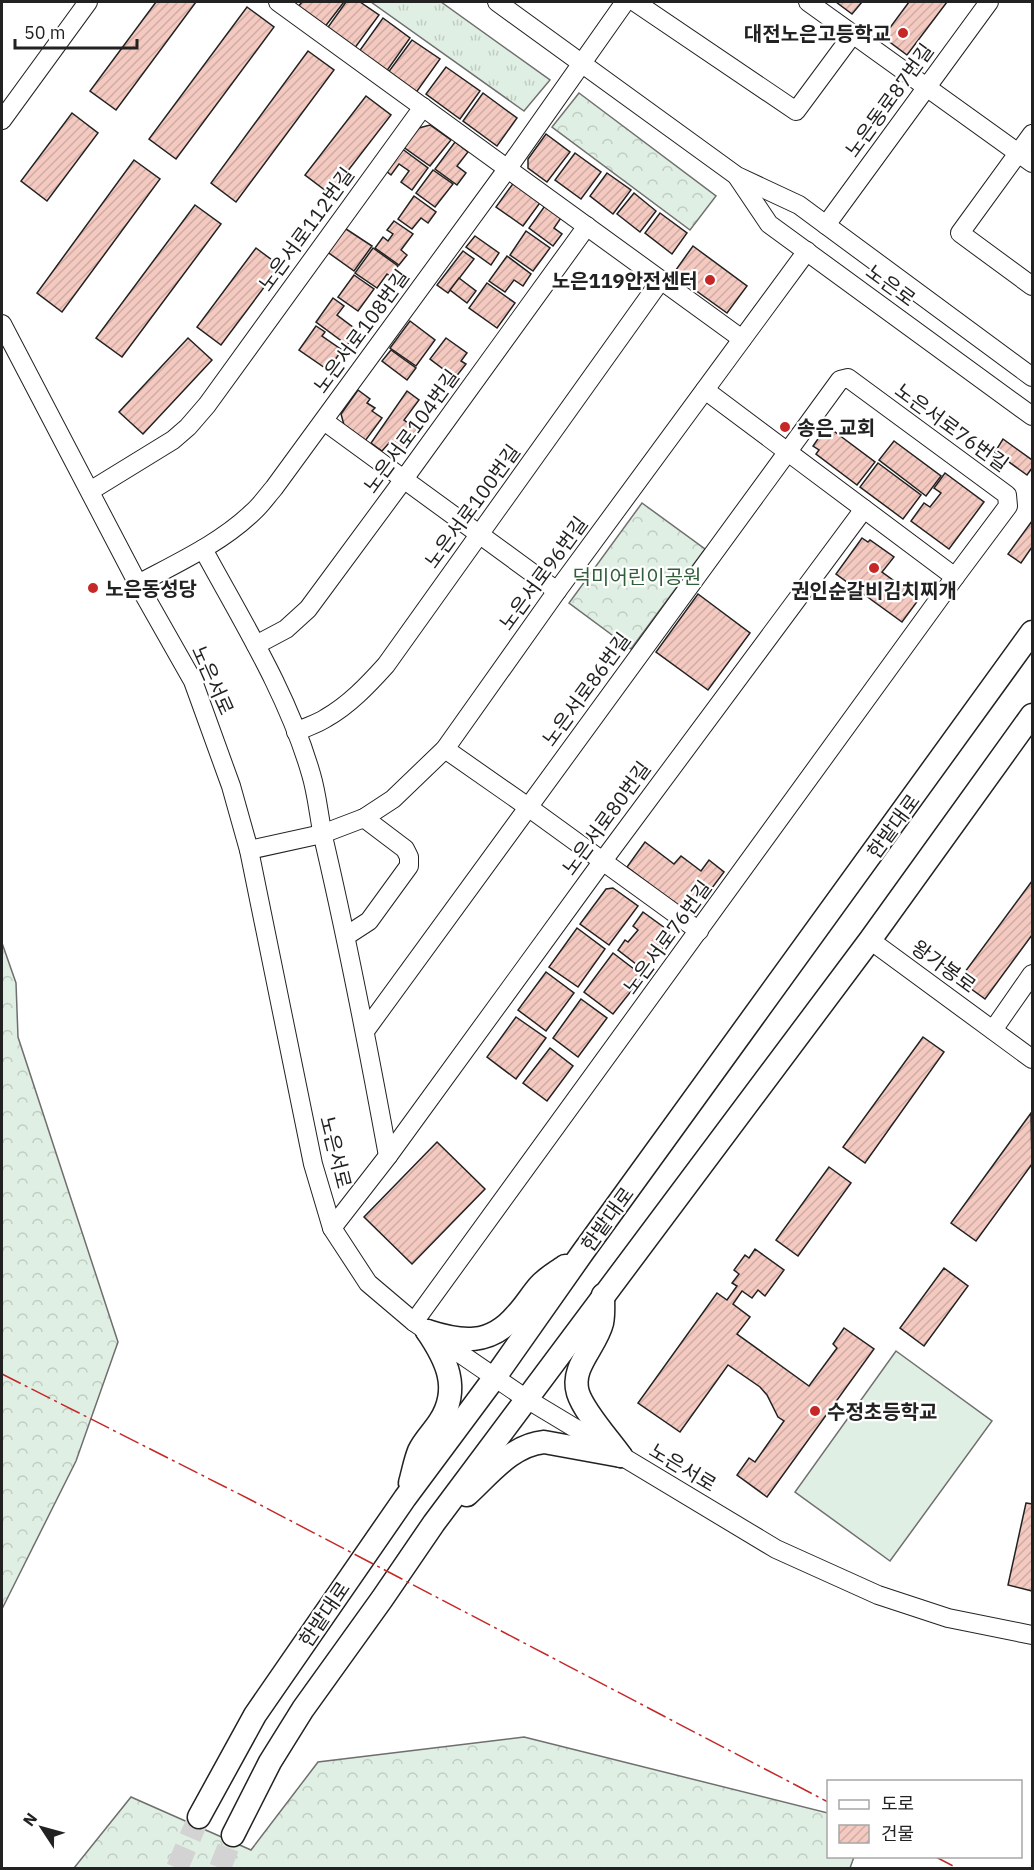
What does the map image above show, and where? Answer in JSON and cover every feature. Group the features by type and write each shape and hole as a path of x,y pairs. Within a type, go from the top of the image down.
{"main road":[{"name":"한밭대로","path":"199,1817 255,1715 405,1498 495,1377 1032,632"},
{"name":"한밭대로","path":"232,1835 270,1762 303,1709 434,1523 525,1398 870,940 1032,715"},
{"path":"420,1326 453,1339 480,1338 503,1328 516,1316 541,1284 583,1252"},
{"path":"603,1295 602,1323 581,1364 577,1379 578,1392 601,1430 621,1455"},
{"path":"405,1498 420,1450 442,1418 449,1398 449,1373 442,1353 420,1326"},
{"path":"434,1523 518,1449 533,1443 544,1442 621,1455"}],"street":[{"path":"2,120 88,2"},
{"path":"278,2 742,339"},
{"name":"노은로","path":"497,2 737,176 799,205 1032,377"},
{"name":"노은서로108번길","path":"138,584 202,549 253,513 274,488 508,168 625,2"},
{"path":"635,2 796,111 853,34"},
{"path":"808,2 1025,158"},
{"name":"노은동로87번길","path":"826,225 989,2"},
{"name":"노은서로112번길","path":"90,491 151,455 188,427 207,405 423,107"},
{"path":"1032,134 1025,158 960,233 1032,286"},
{"name":"노은로","path":"737,176 769,225 1032,416"},
{"name":"노은서로104번길","path":"256,645 286,629 308,609 587,226"},
{"name":"노은서로96번길","path":"249,850 322,834 364,818 393,799 445,749 557,591 807,251"},
{"name":"노은서로100번길","path":"296,732 326,718 357,696 386,665 661,280"},
{"name":"노은서로","path":"2,324 138,584 194,681 231,786 249,850 313,1164 332,1228 368,1283 420,1326 525,1398 776,1549 878,1595 948,1618 1032,1635"},
{"name":"노은서로86번길","path":"365,1031 840,380 848,378"},
{"name":"노은서로76번길","path":"420,1326 699,931 1008,506 1007,495 848,378"},
{"path":"705,390 955,577"},
{"path":"324,421 557,591"},
{"name":"노은서로80번길","path":"332,1228 388,1156 602,862 864,509"},
{"path":"202,549 256,645 285,704 311,774 322,834 346,936 388,1156"},
{"path":"445,749 699,931"},
{"path":"346,936 369,921 409,866 409,857 405,849 364,818"},
{"name":"왕가봉로","path":"870,940 1032,1059"},
{"path":"993,1030 1032,974"}],"green space":[{"path":"371,2 441,2 550,80 524,111"},
{"path":"579,93 716,196 690,230 552,127"},
{"name":"덕미어린이공원","path":"642,503 705,549 631,649 569,603"},
{"path":"2,943 16,983 18,1037 118,1342 76,1461 2,1609"},
{"path":"896,1351 992,1421 890,1561 795,1492"},
{"path":"524,1737 827,1813 827,1858 854,1858 850,1868 74,1868 131,1797 251,1850 318,1762"}],"building":[{"path":"156,2 196,2 116,110 90,91"},
{"path":"302,2 344,2 324,28 297,8"},
{"path":"346,2 360,2 379,15 354,49 326,30"},
{"path":"836,2 862,2 852,14"},
{"path":"909,2 947,2 907,55 883,37"},
{"path":"247,7 274,27 176,159 149,139"},
{"path":"383,18 410,38 386,72 358,53"},
{"path":"412,40 440,59 415,94 387,74"},
{"path":"308,51 334,70 236,202 211,183"},
{"path":"446,67 480,91 460,119 426,94"},
{"path":"483,93 517,118 497,146 463,121"},
{"path":"366,96 391,115 330,194 305,175"},
{"path":"72,113 98,133 47,201 21,181"},
{"path":"430,125 451,140 430,166 402,146 415,129"},
{"path":"546,134 570,152 547,182 528,168 528,159"},
{"path":"455,142 468,152 457,166 466,173 457,185 435,169"},
{"path":"401,148 428,168 412,190 401,182 409,171 399,164 391,175 385,170"},
{"path":"575,153 601,172 581,199 555,180"},
{"path":"134,160 160,179 62,312 37,293"},
{"path":"433,170 453,184 435,207 416,193"},
{"path":"607,173 631,190 613,214 590,196"},
{"path":"515,181 542,200 523,226 496,207"},
{"path":"634,193 656,211 640,232 617,214"},
{"path":"414,196 436,212 428,223 421,218 412,229 398,219"},
{"path":"547,203 563,215 554,228 562,234 553,246 529,228"},
{"path":"195,205 221,224 122,357 96,338"},
{"path":"660,213 687,233 672,254 645,233"},
{"path":"394,221 413,234 401,250 407,255 399,265 375,248 383,237 388,241 393,234 387,230"},
{"path":"343,227 372,246 354,271 326,251"},
{"path":"526,231 550,248 533,271 510,255"},
{"path":"475,236 499,253 491,265 466,247"},
{"name":"노은119안전센터","path":"693,246 747,286 727,313 673,274"},
{"path":"256,248 280,266 221,345 197,327"},
{"path":"373,248 398,266 391,277 387,274 377,288 355,273"},
{"path":"463,251 474,259 448,293 437,285"},
{"path":"507,256 531,274 523,286 514,280 505,292 489,281"},
{"path":"354,275 374,289 358,311 338,297"},
{"path":"459,278 476,291 467,303 450,290"},
{"path":"487,283 515,303 497,328 469,308"},
{"path":"333,298 344,306 337,315 358,331 347,345 316,322"},
{"path":"410,321 435,340 416,366 390,348"},
{"path":"316,326 325,332 322,336 342,350 328,370 299,350"},
{"path":"188,338 212,360 143,434 119,412"},
{"path":"446,338 467,353 461,361 466,364 455,378 430,359"},
{"path":"391,350 416,368 407,380 382,361"},
{"path":"358,390 370,399 367,403 375,408 372,411 382,418 365,441 344,425 341,414"},
{"path":"407,391 419,400 404,420 419,431 403,453 389,443 382,451 371,443"},
{"path":"827,426 875,462 857,485 816,454 819,450 813,446"},
{"path":"1003,439 1032,460 1032,468 1027,475 995,452"},
{"path":"894,441 941,476 926,496 879,460"},
{"path":"878,463 921,495 903,519 860,487"},
{"path":"945,473 984,502 949,549 911,521 924,503 930,507 941,493 934,488"},
{"path":"1032,521 1032,547 1021,563 1008,554"},
{"path":"862,538 868,542 870,540 894,557 882,572 919,599 902,622 836,574"},
{"path":"698,594 750,633 708,690 656,652"},
{"path":"645,842 674,864 681,856 701,871 709,860 724,872 706,896 700,891 685,911 627,867"},
{"path":"1032,881 1032,935 985,999 959,980"},
{"path":"613,888 638,906 609,945 580,924 606,889"},
{"path":"643,912 669,931 671,937 645,971 618,950 625,940 628,942 638,930 633,926"},
{"path":"577,928 605,949 578,987 549,967"},
{"path":"613,953 643,976 613,1014 584,992"},
{"path":"546,972 574,993 546,1031 518,1010"},
{"path":"581,999 607,1018 578,1057 553,1038"},
{"path":"516,1017 546,1038 516,1079 487,1057"},
{"path":"923,1037 944,1052 865,1163 843,1147"},
{"path":"550,1048 573,1066 547,1101 523,1083"},
{"path":"1031,1113 1032,1164 976,1241 951,1223"},
{"path":"437,1142 485,1189 412,1264 364,1217"},
{"path":"829,1167 851,1183 798,1256 776,1240"},
{"path":"755,1249 784,1270 765,1296 758,1290 752,1298 742,1291 733,1304 750,1317 737,1334 809,1386 837,1348 833,1344 844,1328 874,1349 767,1497 737,1475 749,1458 755,1462 784,1421 778,1417 767,1395 760,1387 728,1365 680,1432 638,1403 717,1293 727,1300 737,1286 732,1283 739,1274 734,1270 745,1255 749,1258"},
{"path":"944,1268 968,1286 924,1346 900,1328"},
{"path":"1026,1503 1032,1504 1032,1591 1008,1585"}],"tunnel":[{"path":"177,1868 199,1817"},
{"path":"220,1868 233,1835"}],"power":[{"path":"2,1374 251,1500 827,1801"},
{"path":"938,1858 957,1868"}],"place":[{"name":"대전노은고등학교","path":"903,33"},
{"name":"노은119안전센터","path":"710,280"},
{"name":"송은 교회","path":"785,427"},
{"name":"권인순갈비김치찌개","path":"874,568"},
{"name":"노은동성당","path":"93,588"},
{"name":"수정초등학교","path":"815,1411"}]}
